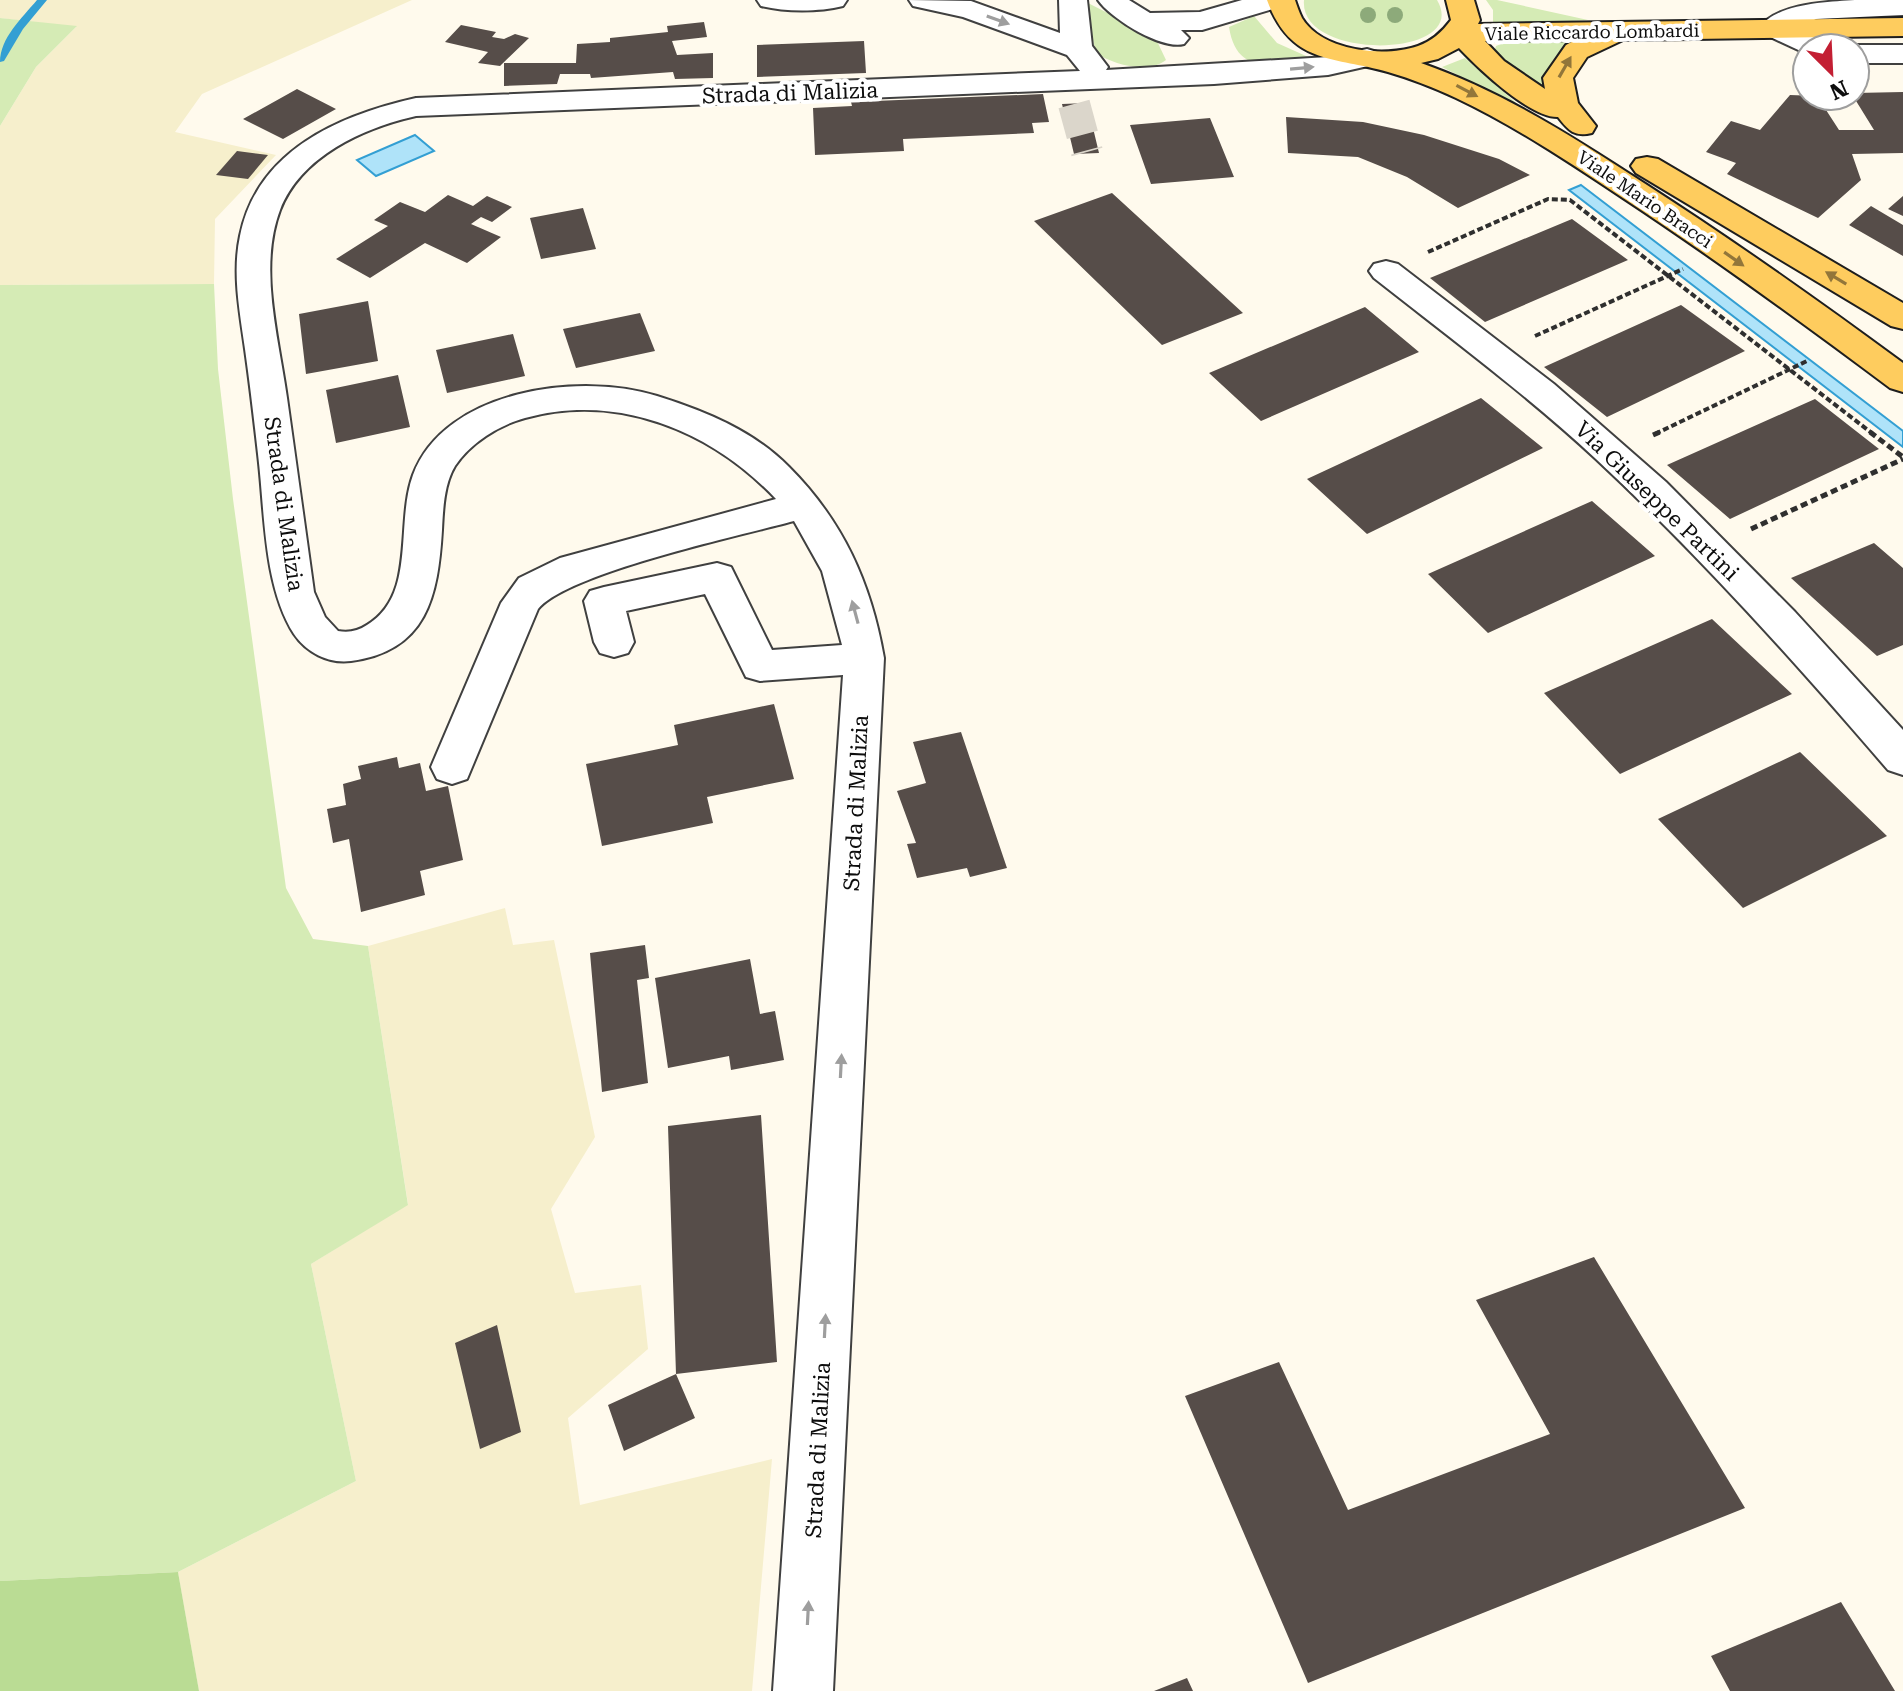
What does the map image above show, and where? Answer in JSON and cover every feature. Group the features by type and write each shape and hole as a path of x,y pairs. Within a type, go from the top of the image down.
{"main road":[{"name":"Viale Riccardo Lombardi","path":"1281,0 1282,15 1287,23 1312,43 1337,53 1401,59 1444,47 1461,33 1466,20 1460,0"},
{"name":"Viale Riccardo Lombardi","path":"1558,5 1693,21 1723,28"},
{"name":"Viale Riccardo Lombardi","path":"1461,33 1903,27"},
{"path":"1582,127 1563,104 1558,78 1576,51 1621,31"},
{"name":"Viale Mario Bracci","path":"1461,33 1475,52 1514,84 1903,318"},
{"name":"Viale Mario Bracci","path":"1367,58 1417,69 1448,82 1574,152 1730,256 1903,380"}],"street":[{"path":"771,0 833,0"},
{"path":"923,0 971,10 1077,49"},
{"path":"1073,0 1077,49 1084,61 1095,69 1151,78 1183,68 1186,61 1183,49 1173,38 1150,22 1125,12 1112,0"},
{"path":"1150,22 1202,21 1273,0"},
{"path":"1840,0 1869,6"},
{"name":"Viale Riccardo Lombardi","path":"1774,28 1811,11 1903,6"},
{"path":"1202,21 1240,73"},
{"path":"1774,28 1791,36"},
{"path":"1871,54 1903,54"},
{"name":"Strada di Malizia","path":"803,1691 864,658 858,614 846,580 828,542 803,505 748,454 685,417 632,402 597,397 558,397 499,414 450,447 439,462 432,474 425,505 413,603 400,625 387,634 350,647 338,647 321,640 309,626 294,592 259,315 255,263 257,235 272,193 302,157 327,138 370,118 416,107 1063,93 1151,78 1328,66 1367,58"},
{"name":"Via Giuseppe Partini","path":"1386,271 1494,355 1612,454 1709,549 1903,758"},
{"path":"452,767 521,603 533,588 574,568 803,505"},
{"path":"614,642 604,601 717,577 760,666 864,658"}],"path":[{"path":"1386,271 1544,201 1560,197 1573,202 1903,458 1709,549"},
{"path":"1494,355 1668,275"},
{"path":"1612,454 1789,369"}],"shaded area":[{"path":"0,0 412,0 202,94 175,132 276,155 215,219 214,284 0,285 0,126 36,67 76,27 0,18"},
{"path":"505,908 513,945 554,940 595,1137 551,1209 575,1293 641,1285 648,1349 568,1418 580,1505 772,1459 752,1691 199,1691 178,1572 356,1481 311,1264 408,1204 368,946"}],"green space":[{"path":"1304,0 1437,0 1441,19 1430,34 1409,42 1381,45 1353,43 1327,34 1309,20"},
{"path":"1486,0 1588,20 1493,26 1493,10"},
{"path":"1084,1 1155,37 1166,60 1150,66 1131,66 1096,53"},
{"path":"1254,16 1277,43 1315,60 1273,65 1249,61 1233,43 1229,27"},
{"path":"0,18 77,26 36,67 0,126"},
{"path":"1576,38 1562,49 1548,69 1545,94 1494,52 1496,46 1501,44"},
{"path":"1465,58 1522,108 1442,67"},
{"path":"214,284 218,369 233,499 286,888 313,939 368,946 408,1205 311,1264 356,1481 178,1572 0,1581 0,285"},
{"path":"178,1572 199,1691 0,1691 0,1581"}],"water":[{"path":"415,135 434,151 376,176 357,160"},
{"path":"1581,185 1903,431 1903,447 1569,190"}],"building":[{"path":"704,22 707,37 672,41 677,55 713,53 713,78 675,79 673,72 591,78 590,74 560,74 557,84 504,86 504,63 576,63 577,44 668,32 667,26"},
{"path":"461,25 496,32 492,37 504,39 515,34 529,38 500,66 478,63 488,52 445,42"},
{"path":"864,41 866,73 757,77 757,45"},
{"path":"297,89 336,109 283,139 243,119"},
{"path":"1903,92 1903,153 1852,154 1861,180 1818,218 1727,174 1736,163 1706,152 1731,121 1760,130 1790,95 1791,112 1827,112 1839,130 1874,130 1863,112 1871,112 1871,93"},
{"path":"1043,94 1049,122 1032,123 1034,133 903,139 904,151 815,155 813,108 852,106 851,102"},
{"path":"1087,103 1099,153 1074,154 1062,104"},
{"path":"1286,117 1363,122 1424,135 1499,159 1530,175 1458,208 1407,177 1358,157 1288,153"},
{"path":"1210,118 1234,177 1151,184 1130,125"},
{"path":"237,151 268,155 248,179 216,175"},
{"path":"1112,193 1243,313 1162,345 1034,221"},
{"path":"448,195 473,206 487,196 512,207 492,222 481,217 471,224 501,237 467,263 425,243 370,278 336,259 388,226 374,220 400,202 425,212"},
{"path":"1903,196 1903,216 1888,209"},
{"path":"1871,206 1903,225 1903,256 1849,225"},
{"path":"583,208 596,249 541,259 530,218"},
{"path":"1572,219 1628,260 1485,322 1430,278"},
{"path":"368,301 378,361 306,374 299,314"},
{"path":"1681,305 1745,351 1607,417 1544,367"},
{"path":"1365,307 1419,352 1261,421 1209,373"},
{"path":"640,313 655,351 576,368 563,329"},
{"path":"513,334 525,376 447,393 436,350"},
{"path":"398,375 410,427 336,443 326,390"},
{"path":"1481,398 1543,448 1367,534 1307,479"},
{"path":"1815,399 1879,449 1730,519 1667,465"},
{"path":"1592,501 1655,556 1488,633 1428,574"},
{"path":"1874,543 1903,568 1903,645 1877,656 1791,578"},
{"path":"1712,619 1792,694 1620,774 1544,693"},
{"path":"774,704 794,779 707,797 713,823 602,846 586,764 678,745 674,725"},
{"path":"961,732 1007,868 970,877 967,868 917,878 907,844 916,843 897,791 926,783 913,742"},
{"path":"1800,752 1887,836 1743,908 1658,819"},
{"path":"397,757 399,768 420,763 426,791 448,786 463,860 420,871 425,895 361,912 349,839 333,843 327,809 346,805 343,784 361,779 358,766"},
{"path":"645,945 649,978 637,980 648,1083 602,1092 590,953"},
{"path":"750,959 760,1014 775,1011 784,1060 731,1070 729,1056 668,1068 655,978"},
{"path":"761,1115 777,1362 676,1374 668,1126"},
{"path":"1594,1257 1745,1508 1308,1683 1185,1396 1279,1362 1348,1510 1550,1434 1476,1300"},
{"path":"497,1325 521,1432 480,1449 455,1343"},
{"path":"676,1374 695,1418 624,1451 608,1405"},
{"path":"1841,1602 1895,1691 1730,1691 1711,1656"},
{"path":"1187,1678 1193,1691 1154,1691"}],"waterway":[{"path":"0,59 19,28 42,0"}],"tunnel":[{"path":"1074,104 1087,152"}]}
